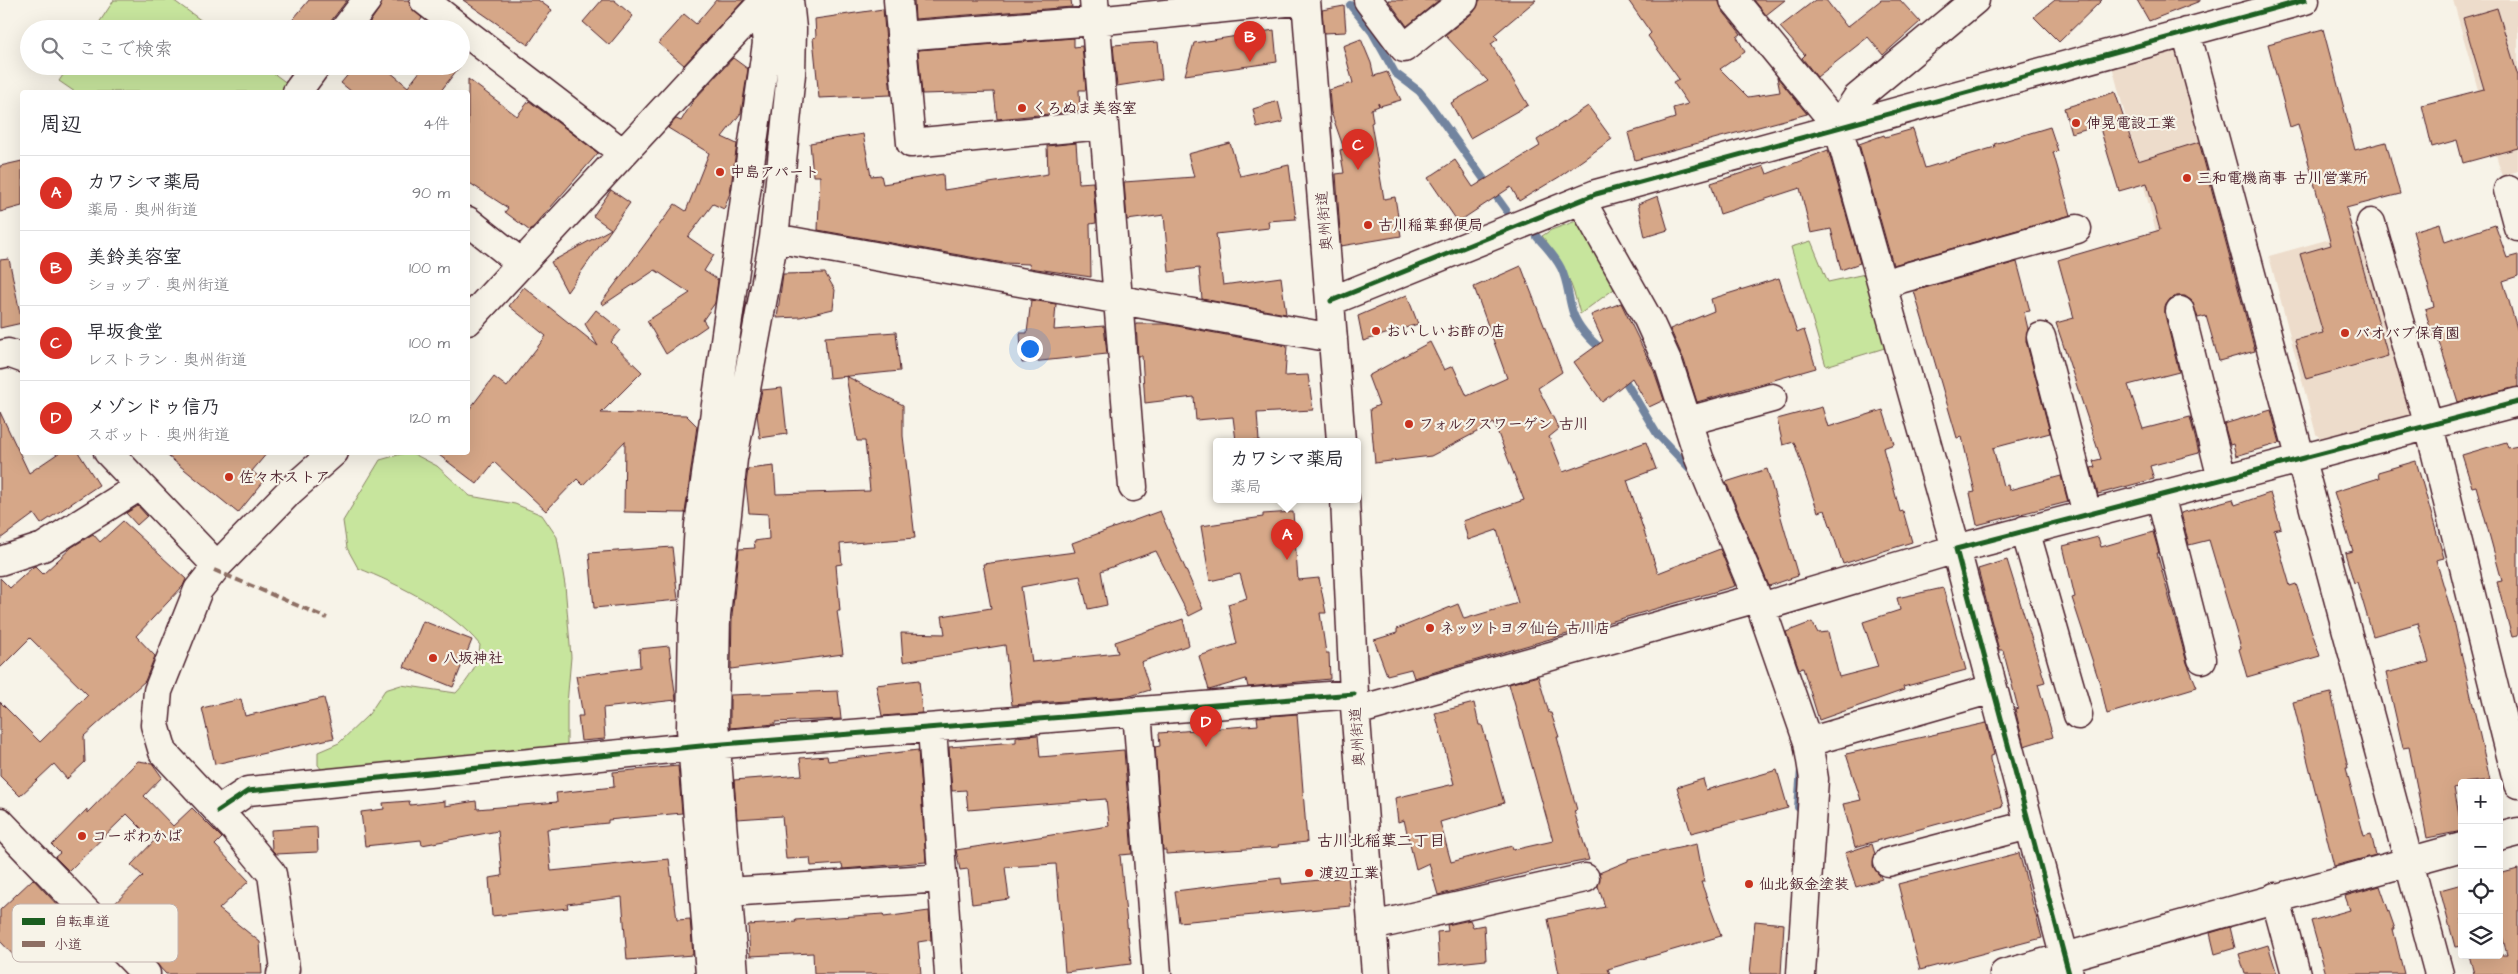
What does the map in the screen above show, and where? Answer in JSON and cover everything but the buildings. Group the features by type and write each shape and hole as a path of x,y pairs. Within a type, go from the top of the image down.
{"street":[{"path":"352,20 367,0"},
{"path":"424,0 450,20"},
{"path":"710,974 705,746 714,721 716,615 733,459 774,238 791,74 792,29 789,0"},
{"path":"898,0 911,144 1103,125"},
{"path":"901,36 1094,10 1306,0"},
{"name":"奥州街道","path":"1306,0 1341,438"},
{"path":"1368,0 1404,48 1464,0"},
{"path":"1734,0 1838,128 1956,549 2067,965"},
{"path":"1838,128 1857,98 1975,0"},
{"path":"1331,301 1581,200 2186,32 2274,4 2305,0"},
{"path":"470,319 763,1"},
{"path":"734,974 728,892 705,746 693,622 700,525 767,43 763,1"},
{"path":"1094,10 1116,299 1133,487"},
{"path":"2186,32 2439,974"},
{"path":"470,36 623,153"},
{"path":"301,90 310,75"},
{"path":"2508,190 2518,227"},
{"path":"1581,200 1648,319 1669,365 1699,458 1759,603 1808,742 1814,778 1801,974"},
{"path":"470,223 521,263"},
{"path":"2371,223 2429,426 2518,784"},
{"path":"1882,284 2077,229"},
{"path":"774,238 1334,338"},
{"path":"2180,311 2222,479"},
{"path":"2041,337 2087,514"},
{"path":"0,355 8,353 20,357"},
{"path":"1688,421 1772,398"},
{"path":"218,811 248,791 705,746 1137,711 1355,702 1759,603 2025,530 2518,402"},
{"path":"111,455 216,566"},
{"path":"283,972 272,874 218,811 163,752 155,725 158,691 198,590 216,566 290,491 331,455"},
{"path":"0,561 43,547 140,486"},
{"path":"2160,495 2202,659"},
{"name":"奥州街道","path":"1345,503 1355,702 1376,974"},
{"path":"2025,530 2078,715"},
{"path":"1808,742 1992,689"},
{"path":"1137,711 1157,974"},
{"path":"932,728 949,974"},
{"path":"0,822 79,904"},
{"path":"1888,862 2029,825"},
{"path":"2503,836 2518,832"},
{"path":"2004,974 2067,965 2275,897 2458,848"},
{"path":"728,892 943,878"},
{"path":"1372,926 1585,878"},
{"path":"2275,897 2296,974"},
{"path":"134,962 146,974"}],"shaded area":[{"path":"2453,0 2518,0 2518,171 2502,176"},
{"path":"2184,47 2238,250 2166,269 2112,66"},
{"path":"2365,229 2415,418 2323,441 2316,434 2269,256"}],"green space":[{"path":"114,0 173,0 201,20 101,20"},
{"path":"63,75 276,75 288,84 284,90 72,90 59,81"},
{"path":"1582,219 1621,284 1580,314 1566,273 1542,236 1551,230"},
{"path":"1811,241 1828,282 1865,274 1888,347 1826,366 1791,247"},
{"path":"398,455 416,455 437,466 470,496 515,504 542,515 557,537 565,585 571,657 567,704 567,753 327,776 318,765 318,752 339,743 369,714 385,690 401,685 456,693 469,677 475,665 480,645 469,633 440,610 407,590 358,568 347,548 343,521 380,460"}],"waterway":[{"path":"1350,5 1372,32 1395,73 1419,91 1429,103 1506,210"},
{"path":"772,102 778,59"},
{"path":"1537,237 1561,268 1573,313 1579,324 1590,339 1604,351"},
{"path":"1621,374 1657,434 1694,473"},
{"path":"1798,807 1801,769"}],"marked path":[{"path":"214,570 327,618"}],"cycle path":[{"path":"1331,301 1596,194 2305,0"},
{"path":"2069,974 1956,549 2518,402"},
{"path":"218,811 248,791 711,745 1354,694"}],"place":[{"name":"美鈴美容室","path":"1250,62"},
{"name":"くろぬま美容室","path":"1022,108"},
{"name":"伸晃電設工業","path":"2076,123"},
{"name":"早坂食堂","path":"1358,170"},
{"name":"中島アパート","path":"720,172"},
{"name":"三和電機商事 古川営業所","path":"2187,178"},
{"name":"古川稲葉郵便局","path":"1368,225"},
{"name":"おいしいお酢の店","path":"1376,331"},
{"name":"バオバブ保育園","path":"2345,333"},
{"name":"フォルクスワーゲン 古川","path":"1409,424"},
{"name":"佐々木ストア","path":"229,477"},
{"name":"カワシマ薬局","path":"1287,560"},
{"name":"ネッツトヨタ仙台 古川店","path":"1430,628"},
{"name":"八坂神社","path":"433,658"},
{"name":"メゾンドゥ信乃","path":"1206,747"},
{"name":"コーポわかば","path":"82,836"},
{"name":"渡辺工業","path":"1309,873"},
{"name":"仙北鈑金塗装","path":"1749,884"}],"district":[{"name":"古川北稲葉二丁目","path":"1381,840"}]}
